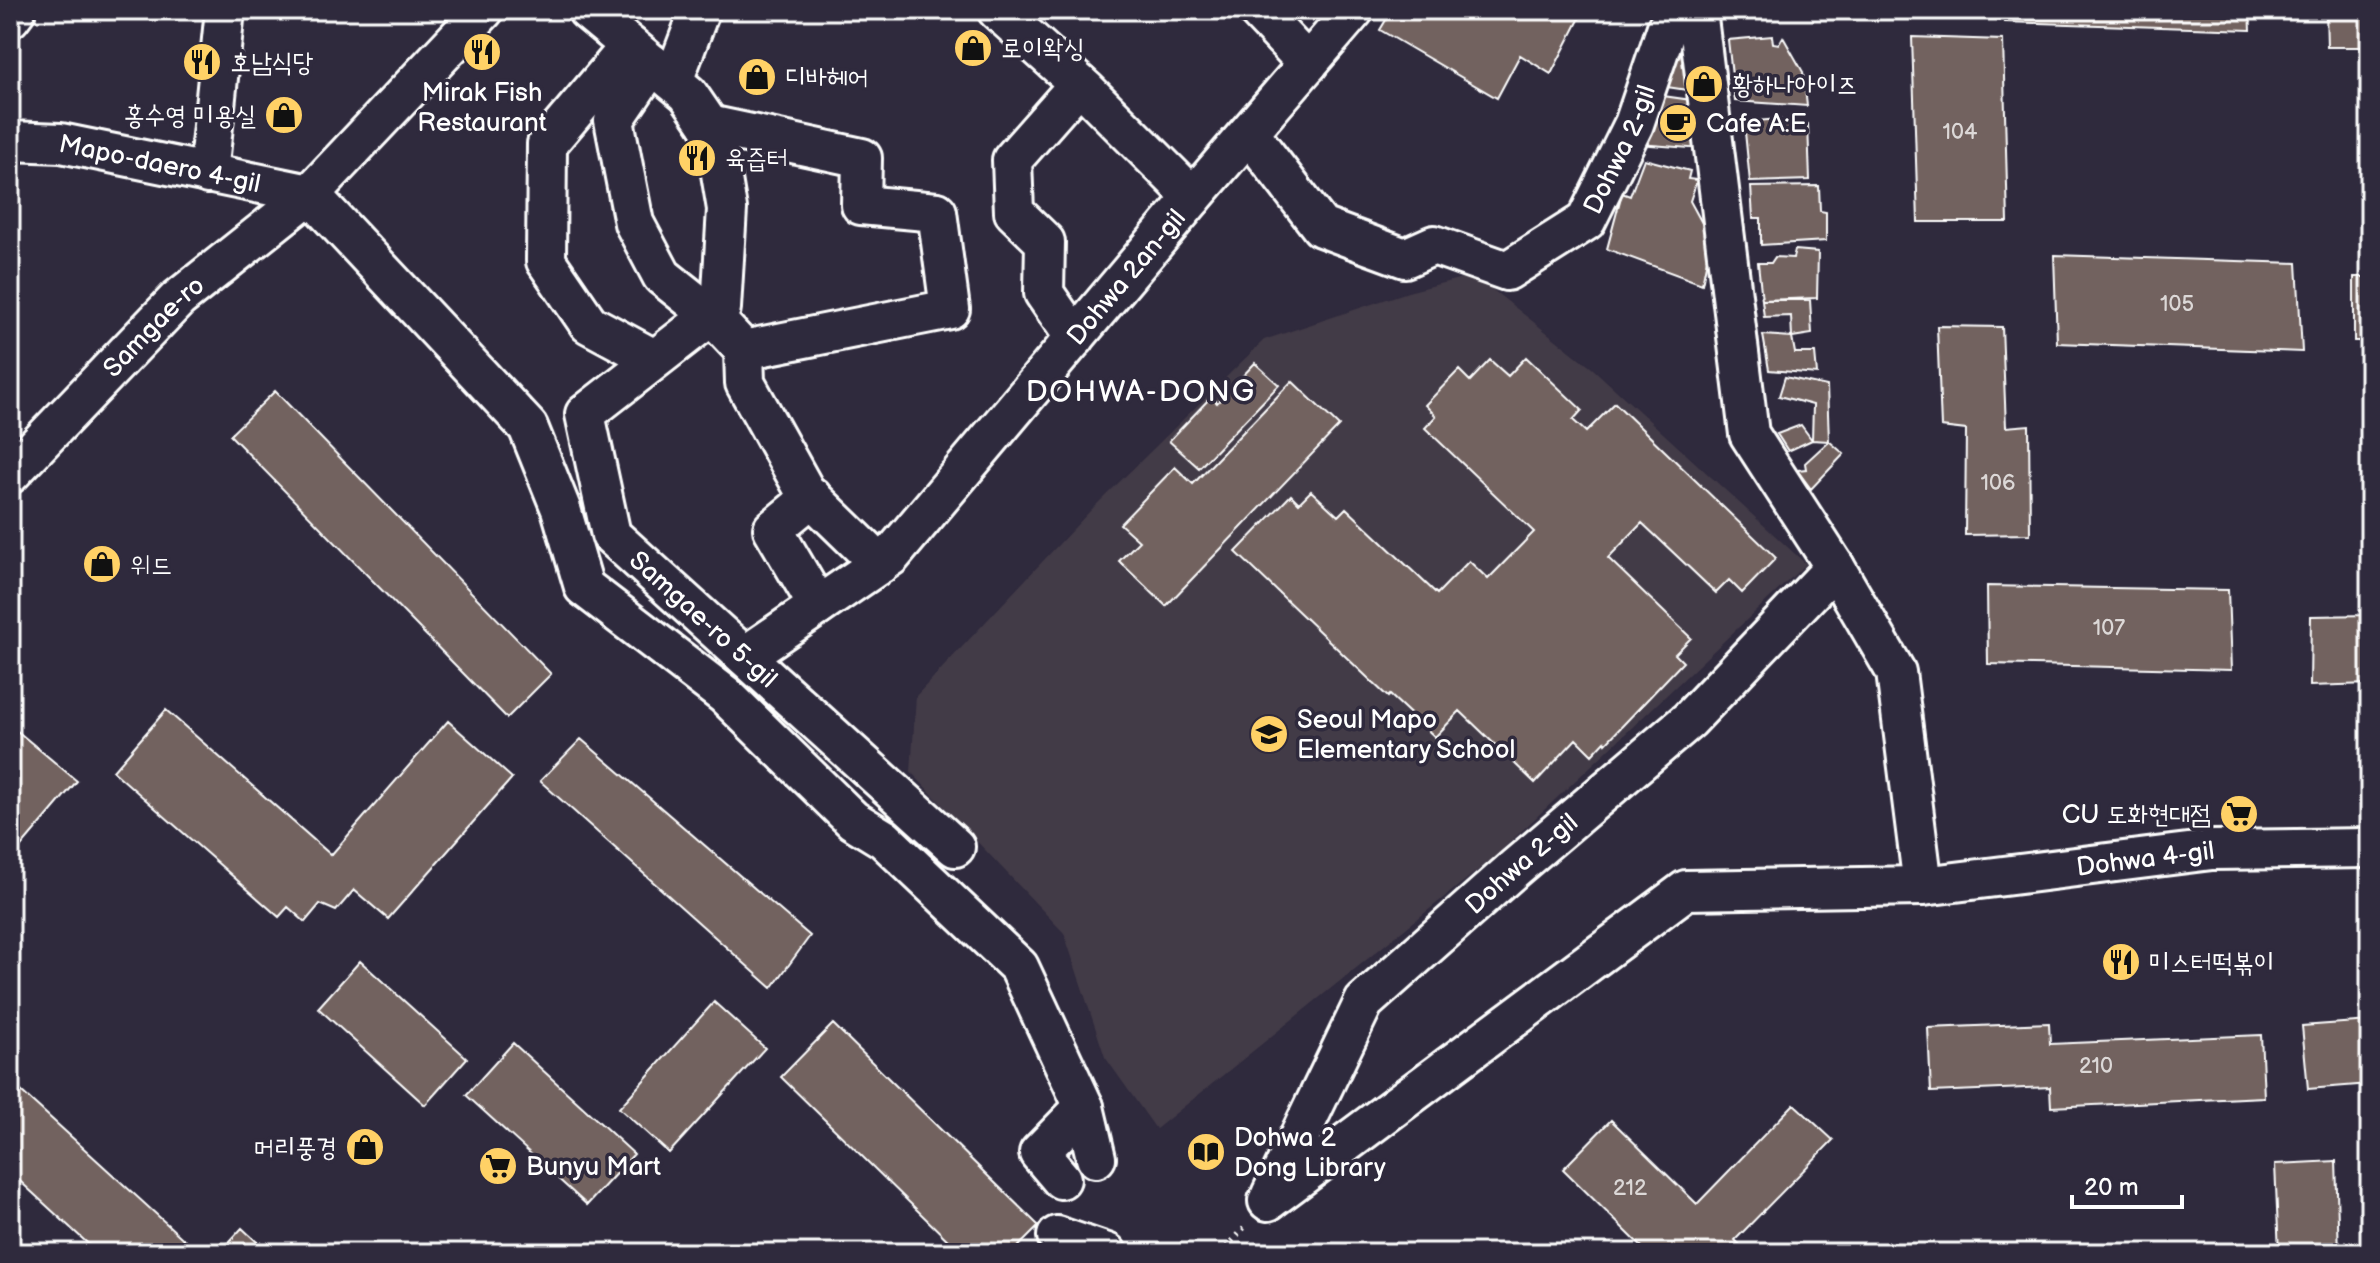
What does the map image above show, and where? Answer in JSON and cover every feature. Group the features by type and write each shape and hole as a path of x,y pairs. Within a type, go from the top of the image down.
{"street":[{"path":"10,18 16,10"},
{"path":"208,174 225,10"},
{"name":"Samgae-ro","path":"10,474 178,299 310,194 484,10"},
{"path":"587,10 688,94 714,132 727,209 721,308 711,315"},
{"path":"700,10 652,63 614,120 634,223 662,276 711,315 744,350 745,383 805,491 880,564"},
{"path":"997,10 1079,84 1193,197"},
{"path":"1257,10 1308,64"},
{"name":"Dohwa 2an-gil","path":"745,656 891,556 1354,10"},
{"name":"Dohwa 2-gil","path":"1249,133 1321,227 1405,258 1434,245 1507,271 1586,221 1634,124 1667,27 1684,10"},
{"path":"1697,10 1749,434 1835,567 1896,672 1923,886"},
{"path":"652,63 547,144 546,261 589,324 654,359"},
{"path":"1075,338 1044,293 1045,242 1014,212 1012,160 1079,84"},
{"path":"709,125 862,158 861,205 937,212 950,309 744,350"},
{"name":"Mapo-daero 4-gil","path":"10,141 61,143 310,194"},
{"path":"310,194 528,427 561,509 584,587 725,695 853,820 884,839 1019,967 1084,1107 1096,1158"},
{"name":"Samgae-ro 5-gil","path":"711,315 585,414 611,535 955,847"},
{"path":"812,497 773,529 818,606"},
{"name":"Dohwa 2-gil","path":"1268,1201 1364,1002 1689,720 1835,567"},
{"name":"Dohwa 4-gil","path":"1268,1201 1686,890 1923,886 2212,850 2370,848"},
{"path":"1061,1179 1039,1153 1084,1107"},
{"path":"1057,1236 1107,1253"}],"shaded area":[{"name":"Seoul Mapo Elementary School","path":"1474,275 1593,369 1806,564 1493,858 1156,1129 1105,1057 1064,933 911,772 916,696 1092,509 1264,340 1408,292"}],"building":[{"path":"1392,10 1584,10 1551,74 1520,55 1497,98 1380,30"},
{"path":"2004,10 2250,10 2251,30 2004,22"},
{"path":"2326,10 2370,10 2370,47 2327,47"},
{"path":"1772,36 1773,43 1779,44 1783,37 1803,72 1807,106 1735,101 1728,40"},
{"path":"1677,37 1688,38 1694,91 1660,86"},
{"path":"1912,37 2003,40 2008,222 1918,222"},
{"path":"1656,95 1691,100 1702,149 1639,144"},
{"path":"1780,119 1785,124 1808,124 1810,180 1750,182 1744,122"},
{"path":"1644,159 1690,171 1688,179 1697,180 1690,201 1702,223 1714,225 1702,284 1607,249 1622,193 1630,196"},
{"path":"1819,186 1820,211 1826,212 1826,241 1761,245 1761,218 1753,218 1751,187"},
{"path":"1795,250 1818,252 1817,298 1762,300 1758,263 1771,263 1775,257 1793,258"},
{"path":"2054,255 2297,263 2302,352 2057,343"},
{"path":"2354,277 2370,277 2370,341 2354,341"},
{"path":"1762,300 1810,300 1812,334 1792,337 1791,316 1764,317"},
{"path":"1937,326 2002,327 2006,427 2029,425 2030,534 1965,535 1966,430 1941,427"},
{"path":"1763,335 1792,337 1795,353 1815,353 1817,374 1769,370"},
{"path":"1526,357 1582,410 1573,420 1586,432 1615,403 1776,558 1742,593 1729,580 1716,593 1642,523 1608,558 1691,638 1675,654 1683,662 1592,755 1576,739 1535,783 1460,711 1435,737 1390,695 1388,697 1236,552 1291,495 1299,503 1311,491 1338,516 1346,508 1437,594 1469,561 1488,579 1534,532 1425,428 1436,416 1425,405 1459,370 1470,381 1490,360 1508,376"},
{"path":"1255,363 1279,385 1199,468 1169,441 1211,397 1217,403"},
{"path":"1785,377 1827,386 1829,441 1812,440 1813,405 1779,396"},
{"path":"1292,381 1339,426 1166,606 1119,561 1139,541 1120,524 1175,467 1193,484"},
{"path":"275,391 551,674 507,718 230,435"},
{"path":"1801,425 1812,440 1788,451 1777,434"},
{"path":"1829,441 1844,454 1811,489 1797,470 1806,469 1805,463"},
{"path":"1987,586 2228,590 2231,670 1988,664"},
{"path":"2370,615 2370,684 2310,686 2311,616"},
{"path":"166,710 331,855 448,721 512,778 388,919 354,890 336,911 320,904 305,922 288,907 279,917 113,771"},
{"path":"10,725 77,781 10,860"},
{"path":"581,739 810,936 772,988 540,781"},
{"path":"360,961 467,1058 425,1105 318,1008"},
{"path":"714,1002 765,1048 669,1153 619,1108"},
{"path":"2370,1021 2370,1084 2308,1089 2302,1026"},
{"path":"2049,1023 2050,1044 2261,1035 2264,1097 2051,1107 2050,1087 1931,1092 1928,1028"},
{"path":"833,1024 1039,1226 1012,1253 961,1253 781,1077"},
{"path":"513,1043 634,1154 587,1205 466,1095"},
{"path":"10,1081 190,1245 183,1253 98,1253 10,1172"},
{"path":"1794,1104 1833,1140 1735,1240 1748,1253 1648,1253 1563,1169 1611,1120 1697,1204"},
{"path":"2336,1161 2339,1253 2279,1253 2275,1164"},
{"path":"242,1228 269,1253 219,1253"}],"place":[{"name":"로이왁싱","path":"973,48"},
{"name":"Mirak Fish Restaurant","path":"482,52"},
{"name":"호남식당","path":"202,62"},
{"name":"디바헤어","path":"757,77"},
{"name":"황하나아이즈","path":"1704,84"},
{"name":"홍수영 미용실","path":"284,115"},
{"name":"Cafe A:E","path":"1678,123"},
{"name":"육즙터","path":"697,158"},
{"name":"위드","path":"102,564"},
{"name":"Seoul Mapo Elementary School","path":"1269,734"},
{"name":"CU 도화현대점","path":"2239,814"},
{"name":"미스터떡볶이","path":"2121,962"},
{"name":"머리풍경","path":"365,1147"},
{"name":"Dohwa 2 Dong Library","path":"1206,1152"},
{"name":"Bunyu Mart","path":"498,1166"}],"district":[{"name":"DOHWA-DONG","path":"1141,391"}]}
